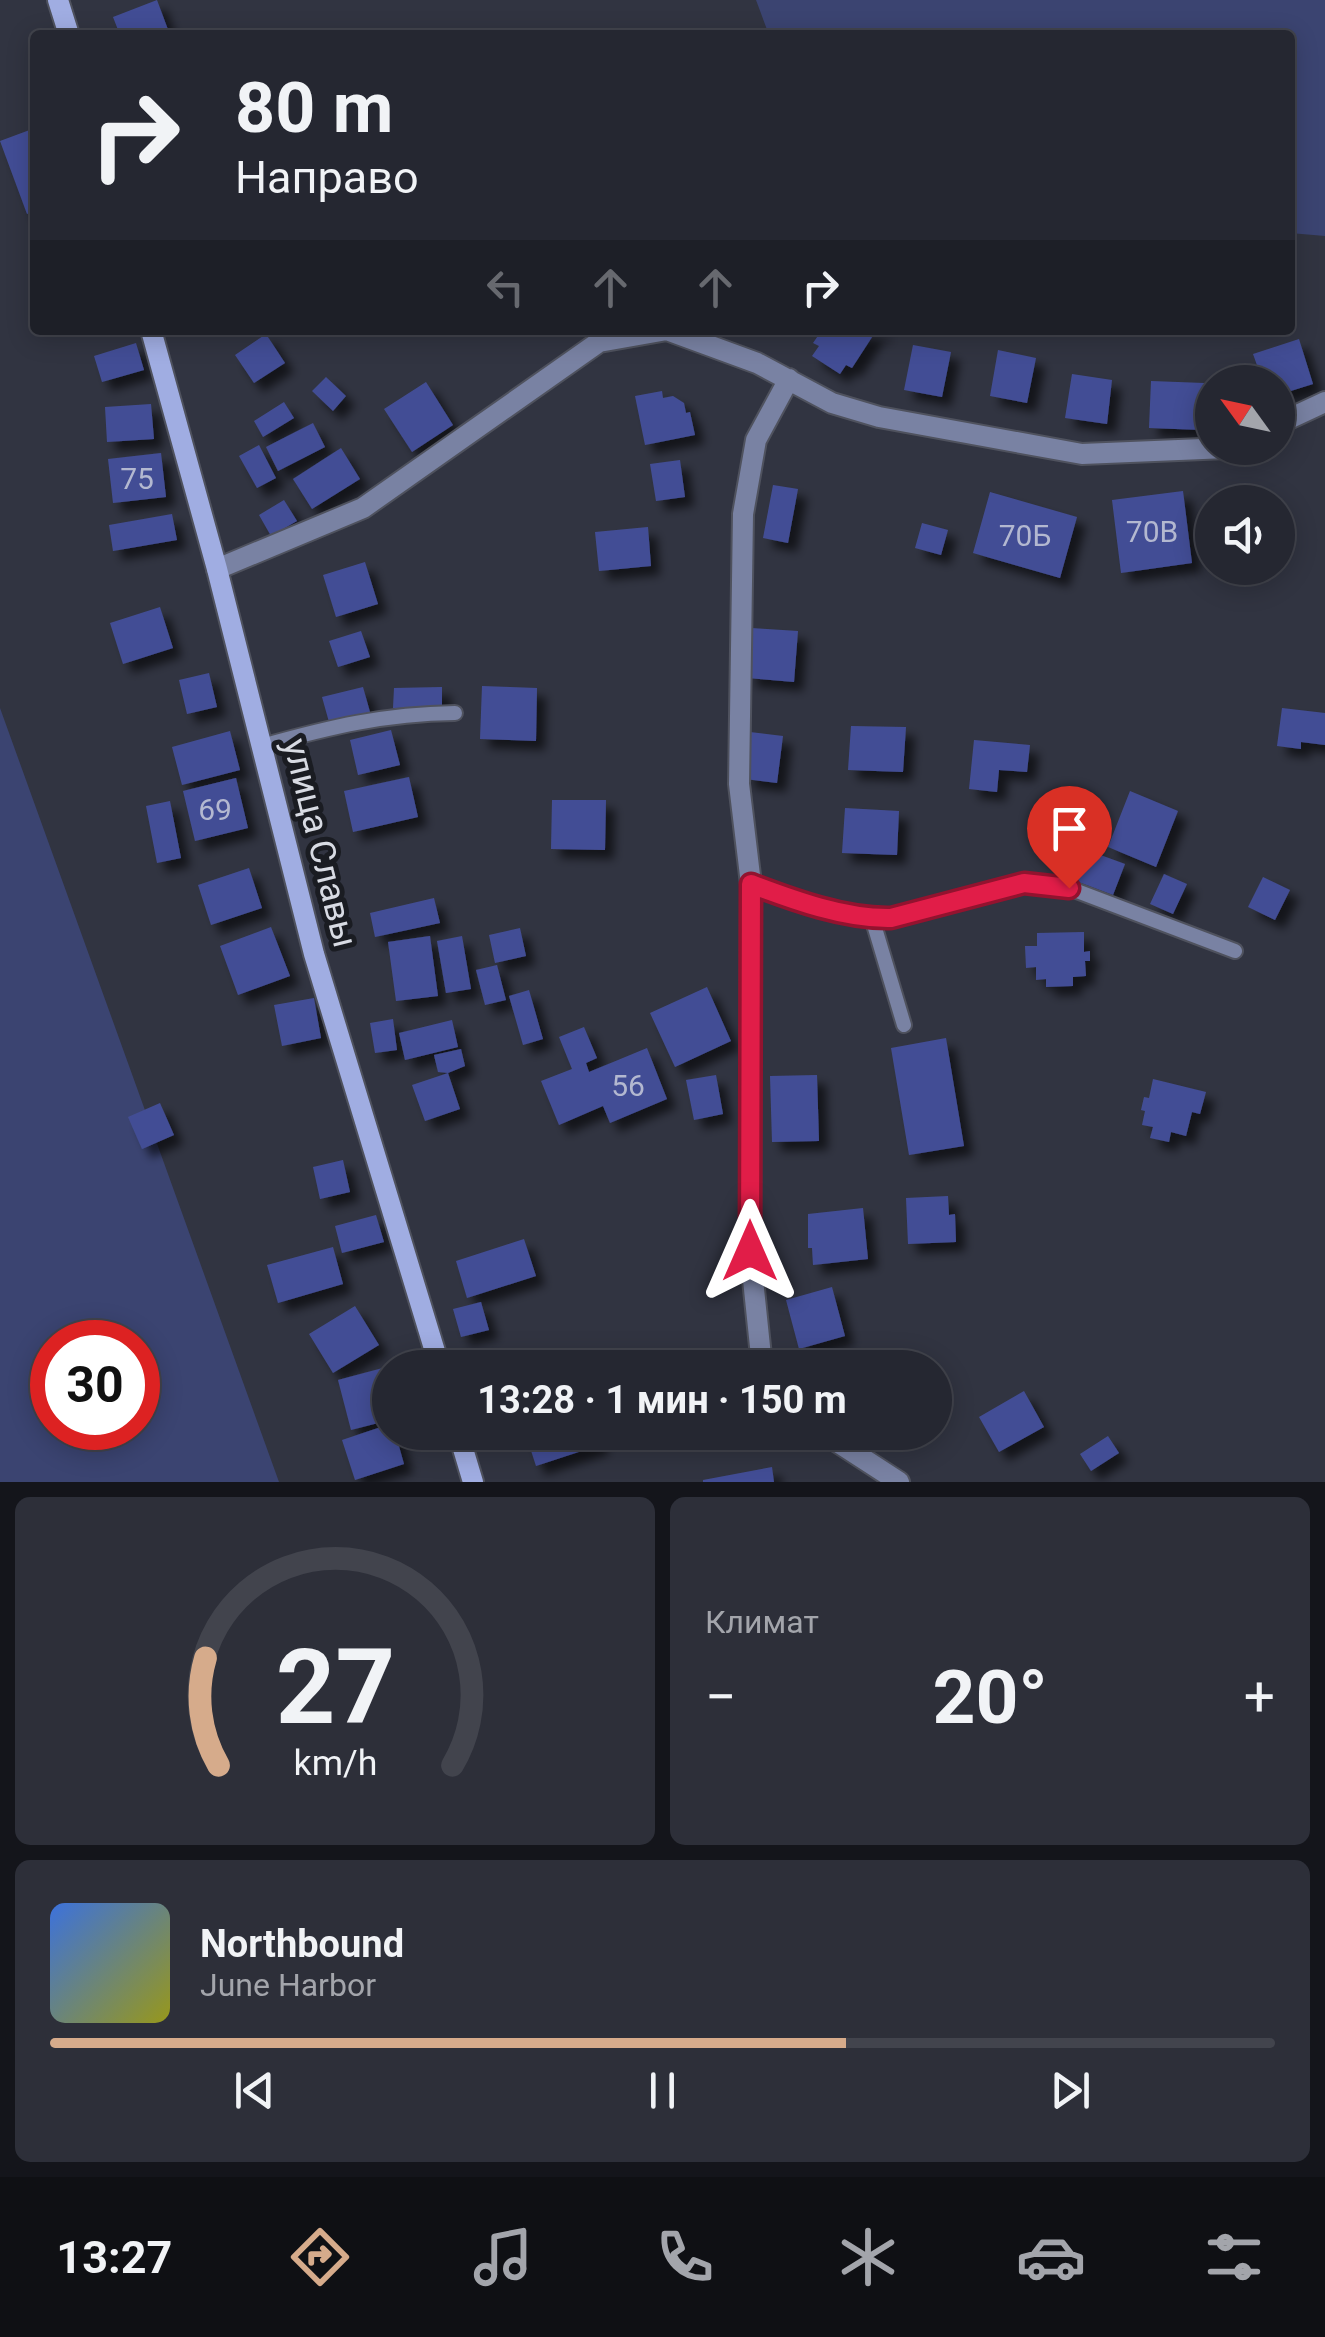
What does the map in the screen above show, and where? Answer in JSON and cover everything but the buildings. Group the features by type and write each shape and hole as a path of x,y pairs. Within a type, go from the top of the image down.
{"street":[{"path":"58,0 67,30"},
{"name":"улица Славы","path":"152,335 218,569 314,954 435,1350"},
{"path":"218,569 363,508 599,342 639,335"},
{"path":"681,335 757,363 832,403 879,417 1082,454 1195,449"},
{"path":"760,1350 750,1251 751,884 740,784 743,514 756,440 789,380"},
{"path":"1295,416 1325,402"},
{"path":"463,1450 473,1482"},
{"path":"850,1450 899,1482"}],"lane":[{"path":"262,746 355,720 455,714"},
{"path":"751,884 872,918 891,918 1024,883 1069,888 1235,951"},
{"path":"872,918 904,1025"}],"shaded area":[{"path":"756,0 1325,0 1325,236 1295,233 1295,30 767,30"},
{"path":"0,708 279,1482 0,1482"}],"route":[{"path":"750,1251 751,884 872,918 891,918 1024,883 1069,888"}]}
